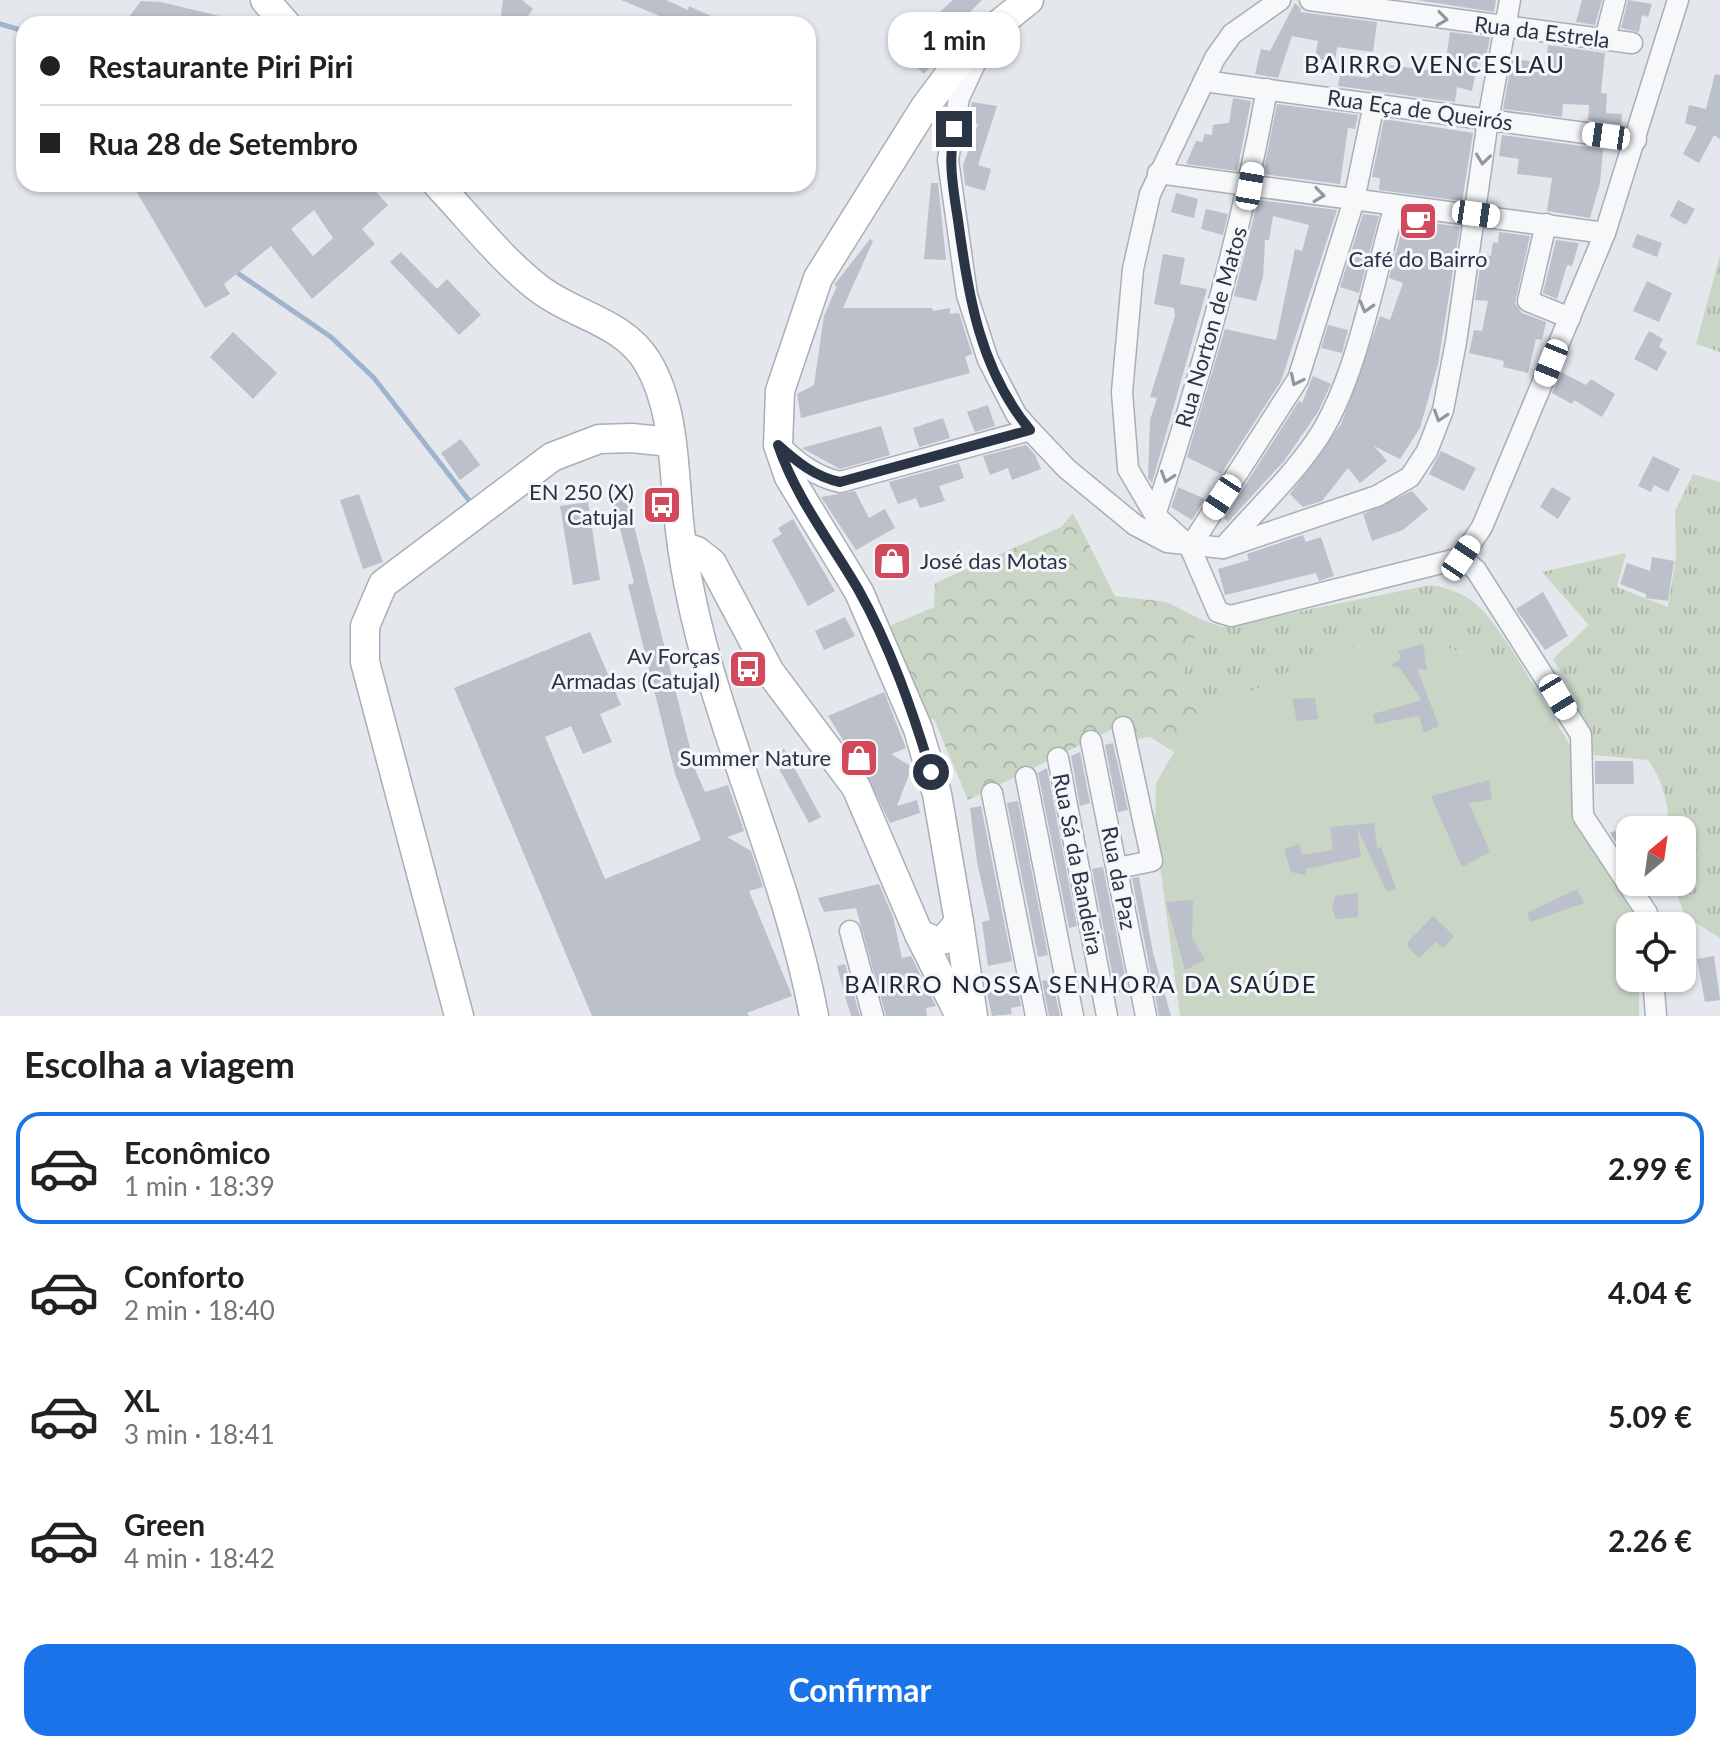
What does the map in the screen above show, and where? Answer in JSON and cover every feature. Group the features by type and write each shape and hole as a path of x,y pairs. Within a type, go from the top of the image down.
{"street":[{"path":"265,0 279,16"},
{"path":"973,1016 937,794 900,678 859,592 789,477 778,445 780,391 818,278 944,77 970,47 1027,0"},
{"path":"1280,0 1232,34 1204,81 1158,173 1144,216 1133,269 1122,392 1128,469 1155,515 1190,547 1218,612 1231,616 1461,558 1482,527 1605,233 1678,0"},
{"name":"Rua da Estrela","path":"1310,0 1377,5 1503,27 1632,43"},
{"path":"989,33 959,98 948,160 967,295 988,360 1016,414 1030,430 1067,469 1135,525 1167,542 1190,547 1223,548 1377,496 1410,477 1427,451 1443,410 1503,27 1510,0"},
{"path":"1605,39 1615,0"},
{"name":"Rua Eça de Queirós","path":"1204,81 1636,140"},
{"name":"Rua Norton de Matos","path":"1155,515 1186,420 1250,186 1267,89"},
{"path":"1190,547 1298,379 1354,200 1374,104"},
{"path":"1158,173 1605,233"},
{"path":"445,192 535,286 568,307 611,327 636,346 661,392 682,546 700,631 744,781 781,889 814,1016"},
{"path":"1223,548 1315,442 1333,411 1348,370 1395,205"},
{"path":"1546,224 1528,301 1570,318"},
{"path":"778,445 798,463 828,480 840,482 1030,430"},
{"path":"459,1016 365,662 365,626 383,584 552,457 599,439 670,442"},
{"path":"682,546 697,551 712,563 770,672 856,787 919,934 960,1016"},
{"path":"1461,558 1476,570 1581,735 1583,816 1646,912"},
{"path":"1118,868 1152,861 1123,727"},
{"name":"Rua da Paz","path":"1091,741 1146,1016"},
{"name":"Rua Sá da Bandeira","path":"1058,758 1107,1016"},
{"path":"1026,777 1073,1016"},
{"path":"992,793 1036,1016"},
{"path":"919,934 936,941 945,939 959,922"},
{"path":"850,931 873,1016"},
{"path":"1654,992 1656,1016"}],"green space":[{"path":"1720,255 1720,352 1696,344"},
{"path":"1693,474 1720,482 1720,938 1696,923 1696,912 1683,912 1677,896 1696,896 1696,816 1668,816 1664,793 1648,760 1594,755 1575,697 1553,659 1589,625 1542,572 1626,553 1617,587 1668,607 1676,556 1675,511"},
{"path":"1073,513 1115,596 1167,602 1200,619 1178,691 1205,716 1174,752 1150,737 1132,740 1129,721 968,800 934,719 923,721 883,629 934,607 935,583 1061,527"},
{"path":"1431,585 1471,600 1489,617 1514,653 1494,662 1419,639 1339,649 1205,716 1178,691 1200,619 1222,627"},
{"path":"1419,639 1493,662 1514,653 1571,747 1587,832 1616,882 1616,896 1624,896 1634,912 1616,912 1616,992 1639,992 1639,1016 1180,1016 1155,827 1156,783 1174,752 1201,718 1307,662 1339,649"}],"building":[{"path":"503,0 522,0 533,9 528,16 501,15"},
{"path":"621,0 666,0 711,16 660,16"},
{"path":"953,0 982,0 943,39 949,46 924,74 904,55 921,37 917,33"},
{"path":"1417,0 1496,0 1494,12"},
{"path":"1582,0 1602,0 1595,25 1576,22"},
{"path":"1628,0 1652,4 1648,17 1642,15 1639,32 1621,28"},
{"path":"141,1 161,2 219,16 130,16"},
{"path":"1295,3 1300,12 1377,22 1373,52 1337,47 1335,61 1315,59 1318,41 1292,36 1278,78 1255,74 1261,49 1270,51"},
{"path":"1450,32 1490,37 1485,62 1478,61 1472,91 1457,87 1455,102 1338,86 1340,74 1369,78 1371,63 1444,72"},
{"path":"1548,45 1605,53 1601,93 1607,94 1606,113 1622,114 1621,125 1588,120 1589,105 1563,104 1562,117 1503,109 1512,59 1546,63"},
{"path":"1715,74 1720,75 1720,139 1714,135 1699,163 1683,154 1697,127 1685,123 1689,105 1706,109"},
{"path":"1233,98 1251,101 1237,171 1186,164 1196,141 1203,142 1204,134 1212,135 1213,125 1229,123"},
{"path":"972,102 997,106 978,165 991,169 985,191 965,185 963,165 978,124 968,122"},
{"path":"1277,104 1358,115 1355,129 1348,128 1340,184 1263,174"},
{"path":"1384,119 1473,133 1462,201 1379,190 1380,178 1372,177"},
{"path":"1502,135 1603,149 1600,183 1590,218 1547,211 1552,178 1517,174 1519,159 1499,156"},
{"path":"931,183 938,183 946,260 924,259"},
{"path":"137,192 376,192 388,205 362,229 375,244 312,299 271,246 224,284 230,294 205,308","holes":["314,210 333,238 313,256 291,229"]},
{"path":"1176,193 1198,199 1194,218 1171,212"},
{"path":"1258,200 1337,210 1281,381 1221,474 1187,457 1225,329 1276,340 1295,249 1302,251 1309,225 1273,216 1269,240 1265,240 1263,277 1256,301 1234,296"},
{"path":"1678,200 1695,209 1686,225 1670,216"},
{"path":"1206,209 1228,214 1223,235 1201,229"},
{"path":"1363,214 1379,216 1359,293 1340,287"},
{"path":"1405,219 1460,227 1438,364 1420,428 1400,459 1374,446 1387,461 1360,483 1348,468 1322,501 1303,507 1290,494 1341,424 1380,316 1390,320 1403,283 1389,278"},
{"path":"1499,232 1530,236 1515,303 1522,313 1546,322 1542,340 1536,339 1528,373 1503,367 1504,361 1469,353 1474,330 1482,331 1488,301 1475,300 1482,254 1491,256 1493,242 1498,243"},
{"path":"1637,234 1662,243 1657,257 1632,247"},
{"path":"870,239 873,241 843,308 932,308 933,311 950,308 950,314 959,313 972,354 965,357 970,373 801,418 797,394 814,385 824,316 837,286 834,285"},
{"path":"1556,240 1579,243 1572,266 1567,265 1557,299 1543,293"},
{"path":"401,252 437,289 447,279 481,315 459,335 390,262"},
{"path":"1163,254 1185,258 1180,284 1207,289 1152,483 1148,478 1150,420 1157,398 1150,397 1175,316 1174,308 1154,304"},
{"path":"1647,281 1672,293 1659,322 1633,311"},
{"path":"1328,325 1348,330 1342,353 1321,348"},
{"path":"1649,331 1663,339 1659,347 1667,352 1657,371 1634,359"},
{"path":"233,332 277,373 253,399 210,357"},
{"path":"1561,372 1586,385 1591,379 1615,394 1602,417 1574,400 1572,404 1552,393"},
{"path":"1313,376 1331,384 1318,412 1284,461 1228,522 1224,518 1299,401 1302,403"},
{"path":"988,405 995,426 975,432 967,412"},
{"path":"943,418 950,438 919,447 913,428"},
{"path":"881,426 890,455 840,469 802,448"},
{"path":"461,439 480,465 460,480 441,453"},
{"path":"1026,445 1041,469 1012,480 1008,468 990,475 983,456"},
{"path":"1441,451 1476,468 1464,491 1429,474"},
{"path":"1653,456 1680,469 1668,492 1654,485 1651,492 1638,486"},
{"path":"959,463 964,478 939,486 945,501 920,508 916,498 898,504 889,482"},
{"path":"1178,487 1205,499 1192,520 1171,507"},
{"path":"1552,487 1571,498 1558,519 1540,507"},
{"path":"855,491 869,518 885,509 895,528 856,550 821,497"},
{"path":"1412,491 1428,509 1403,530 1372,541 1363,514"},
{"path":"359,494 383,562 363,569 340,500"},
{"path":"627,498 696,772 705,792 728,785 744,831 727,837 751,851 763,887 749,891 792,996 747,1013 749,1016 592,1016 454,688 590,632 621,705 600,714 612,742 583,754 571,726 545,737 605,879 701,840 675,774 628,585 634,583 613,501"},
{"path":"588,502 600,580 573,585 560,506"},
{"path":"793,519 835,591 808,606 772,540 782,534 778,528"},
{"path":"1303,535 1306,542 1321,537 1334,576 1319,581 1316,573 1225,595 1218,569 1249,560 1247,554"},
{"path":"1652,557 1674,561 1668,601 1646,598 1646,594 1620,584 1627,563 1650,571"},
{"path":"1543,592 1568,636 1545,650 1516,609"},
{"path":"845,617 855,636 824,650 815,631"},
{"path":"1423,644 1427,670 1417,669 1439,726 1424,733 1419,716 1375,724 1373,714 1422,700 1399,667 1390,666 1401,658 1398,651"},
{"path":"884,692 906,748 891,754 912,767 897,806 917,800 920,813 890,823 850,741 845,743 828,716"},
{"path":"1315,698 1318,719 1297,721 1292,699"},
{"path":"1113,743 1128,810 1118,812 1105,745"},
{"path":"784,749 821,817 809,823 772,756"},
{"path":"1080,752 1090,803 1080,806 1071,756"},
{"path":"1595,761 1633,761 1634,784 1595,784"},
{"path":"1047,768 1077,926 1069,928 1038,773"},
{"path":"1489,780 1492,799 1469,803 1490,852 1462,867 1431,796"},
{"path":"1018,801 1048,955 1038,957 1007,803"},
{"path":"981,806 1012,961 988,966 982,922 990,920 977,862 970,808"},
{"path":"1374,823 1377,848 1381,847 1396,888 1387,892 1357,828 1361,857 1306,869 1306,875 1291,872 1284,849 1299,844 1302,855 1333,850 1330,827"},
{"path":"1103,867 1128,991 1116,993 1092,869"},
{"path":"1139,877 1153,953 1171,1016 1159,1016 1132,878"},
{"path":"879,884 893,917 902,958 911,956 936,1006 926,1008 927,1016 886,1016 856,908 824,912 818,898"},
{"path":"1577,889 1584,903 1530,922 1527,913"},
{"path":"1358,893 1358,917 1336,919 1332,909 1335,896"},
{"path":"1193,900 1192,937 1205,960 1185,970 1166,902"},
{"path":"1433,916 1454,936 1443,948 1436,942 1419,958 1408,947 1408,942"},
{"path":"1714,956 1720,1000 1705,1002 1697,959"},
{"path":"845,964 860,1016 851,1016 845,996 837,966"},
{"path":"1052,979 1060,1016 1049,1016 1042,981"},
{"path":"1017,986 1021,1006 1011,1008 1012,1014 992,1016 987,993"}],"waterway":[{"path":"0,24 16,29"},
{"path":"239,274 331,337 374,378 471,503"}],"place":[{"name":"Café do Bairro","path":"1418,221"},
{"name":"EN 250 (X) Catujal","path":"662,505"},
{"name":"José das Motas","path":"892,561"},
{"name":"Av Forças Armadas (Catujal)","path":"748,669"},
{"name":"Summer Nature","path":"859,758"}],"district":[{"name":"BAIRRO VENCESLAU","path":"1435,65"},
{"name":"BAIRRO NOSSA SENHORA DA SAÚDE","path":"1081,985"}],"route":[{"path":"931,772 900,678 859,592 789,477 778,445 798,463 828,480 840,482 1030,430 1016,414 988,360 967,295 948,160 954,129"}]}
